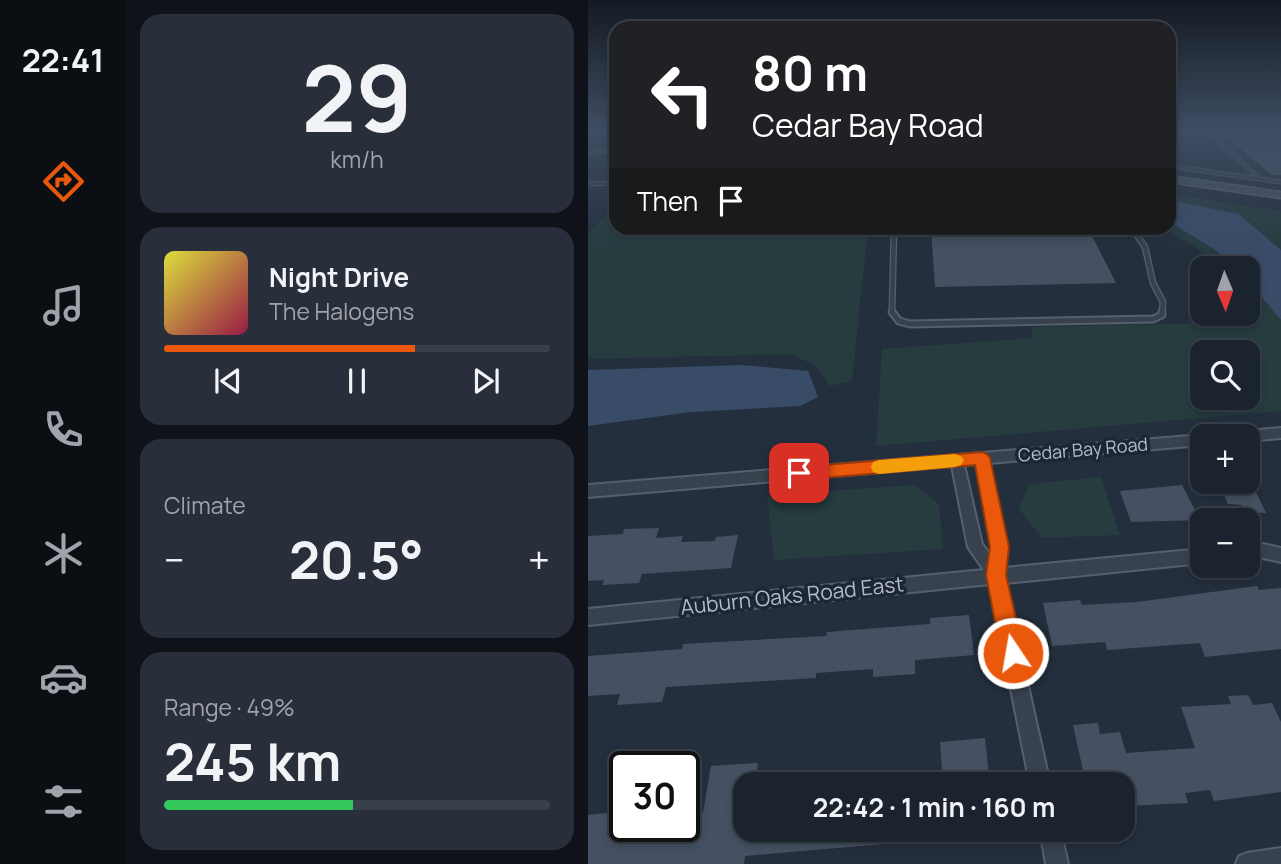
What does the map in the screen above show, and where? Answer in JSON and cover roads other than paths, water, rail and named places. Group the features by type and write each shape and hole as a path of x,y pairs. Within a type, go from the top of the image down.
{"street":[{"path":"1176,181 1281,195"},
{"path":"1260,435 1281,433"},
{"name":"Cedar Bay Road","path":"588,491 1190,441"},
{"path":"982,458 999,547 996,575 1037,772"},
{"path":"957,460 975,547 996,575"},
{"path":"1260,551 1281,555"},
{"path":"996,575 1190,557"},
{"name":"Auburn Oaks Road East","path":"588,617 996,575"},
{"path":"1052,842 1057,864"},
{"path":"1247,864 1281,859"}],"lane":[{"path":"1192,169 1281,182"},
{"path":"1250,169 1261,179"},
{"path":"588,184 609,183"},
{"path":"894,235 892,314 899,321 910,324 1153,319 1162,315 1163,302 1153,283 1145,247 1137,235"}],"water":[{"path":"1176,201 1239,214 1281,250 1281,320 1260,295 1260,256 1222,256 1176,226"},
{"path":"742,365 808,371 818,397 800,406 691,412 588,426 588,370"}]}
